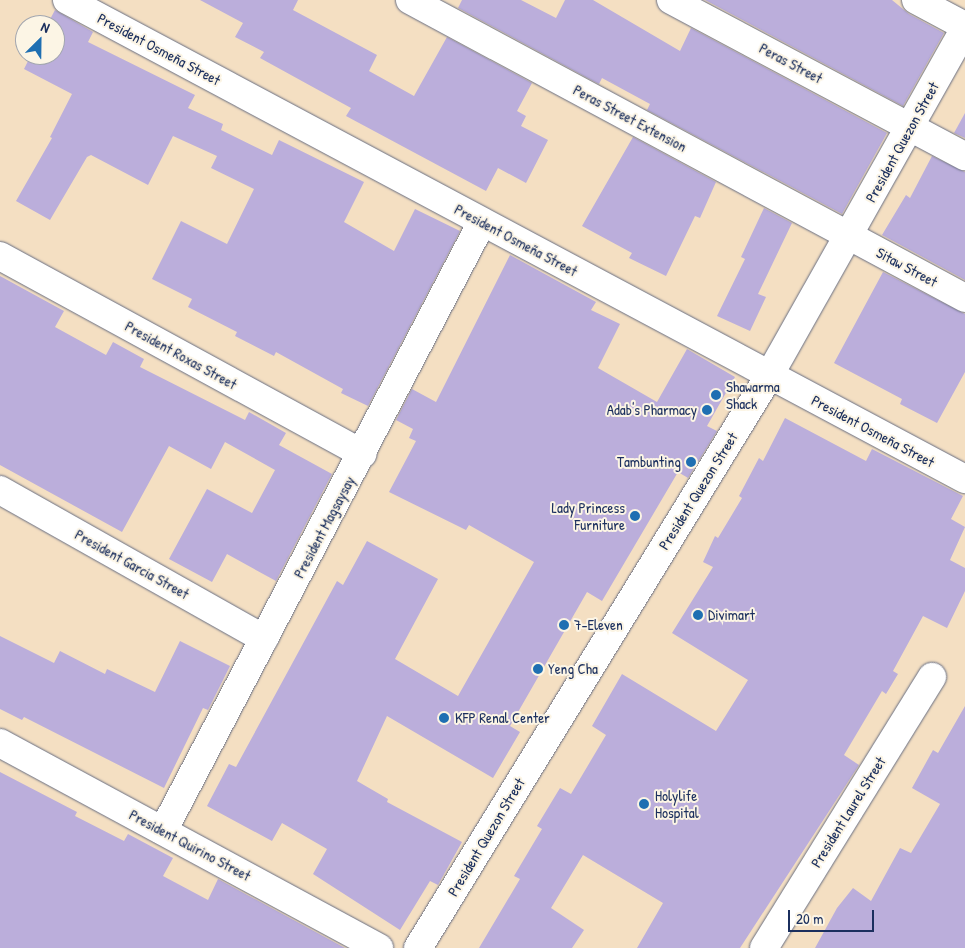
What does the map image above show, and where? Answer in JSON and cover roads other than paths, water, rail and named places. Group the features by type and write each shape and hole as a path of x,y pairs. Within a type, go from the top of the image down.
{"street":[{"name":"President Osmeña Street","path":"67,0 965,479"},
{"name":"Peras Street Extension","path":"410,0 849,237"},
{"name":"Peras Street","path":"671,0 965,156"},
{"path":"916,0 965,27"},
{"name":"President Quezon Street","path":"418,948 769,376 849,237 965,27"},
{"name":"President Magsaysay","path":"163,830 363,454 482,222"},
{"name":"Sitaw Street","path":"849,237 965,298"},
{"name":"President Roxas Street","path":"0,256 363,454"},
{"name":"President Garcia Street","path":"0,490 264,639"},
{"name":"President Laurel Street","path":"764,948 932,677"},
{"name":"President Quirino Street","path":"0,743 379,948"}],"place":[{"name":"Shawarma Shack","path":"716,395"},
{"name":"Adab's Pharmacy","path":"707,410"},
{"name":"Tambunting","path":"691,462"},
{"name":"Lady Princess Furniture","path":"635,516"},
{"name":"Divimart","path":"698,615"},
{"name":"7-Eleven","path":"564,625"},
{"name":"Yeng Cha","path":"538,669"},
{"name":"KFP Renal Center","path":"444,718"},
{"name":"Holylife Hospital","path":"644,804"}]}
